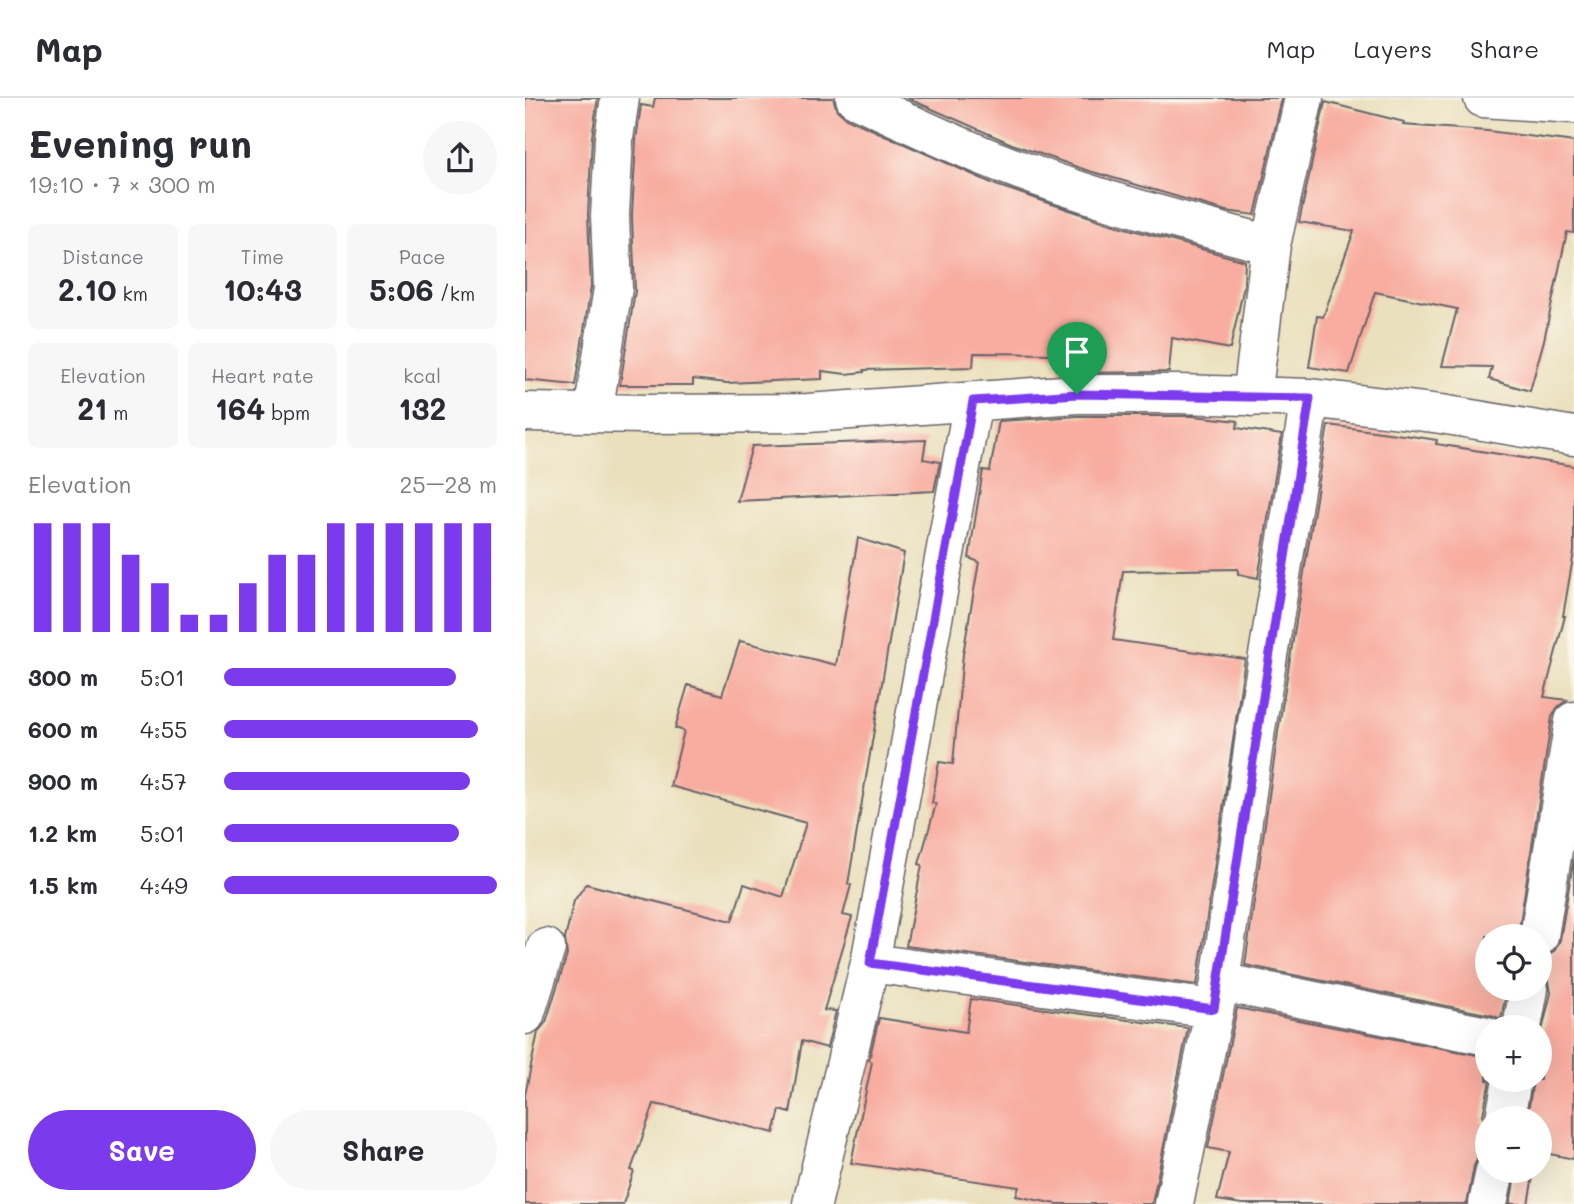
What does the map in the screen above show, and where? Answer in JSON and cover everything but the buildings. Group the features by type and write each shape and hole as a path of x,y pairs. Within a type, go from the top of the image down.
{"street":[{"path":"593,414 613,288 610,205 614,138 620,98"},
{"path":"855,98 967,150 1033,174 1169,218 1271,246"},
{"path":"1252,397 1271,246 1304,98"},
{"path":"1482,98 1574,104"},
{"path":"525,412 808,412 1077,394 1310,398 1441,414 1574,436"},
{"path":"1174,1204 1217,995 1310,398"},
{"path":"812,1204 870,963 973,401"},
{"path":"1541,924 1574,721"},
{"path":"525,1015 546,948"},
{"path":"870,963 1217,995 1475,1034"},
{"path":"1488,1204 1492,1183"}],"route":[{"path":"1077,394 1310,398 1214,1009 870,963 973,401 1077,394"}]}
